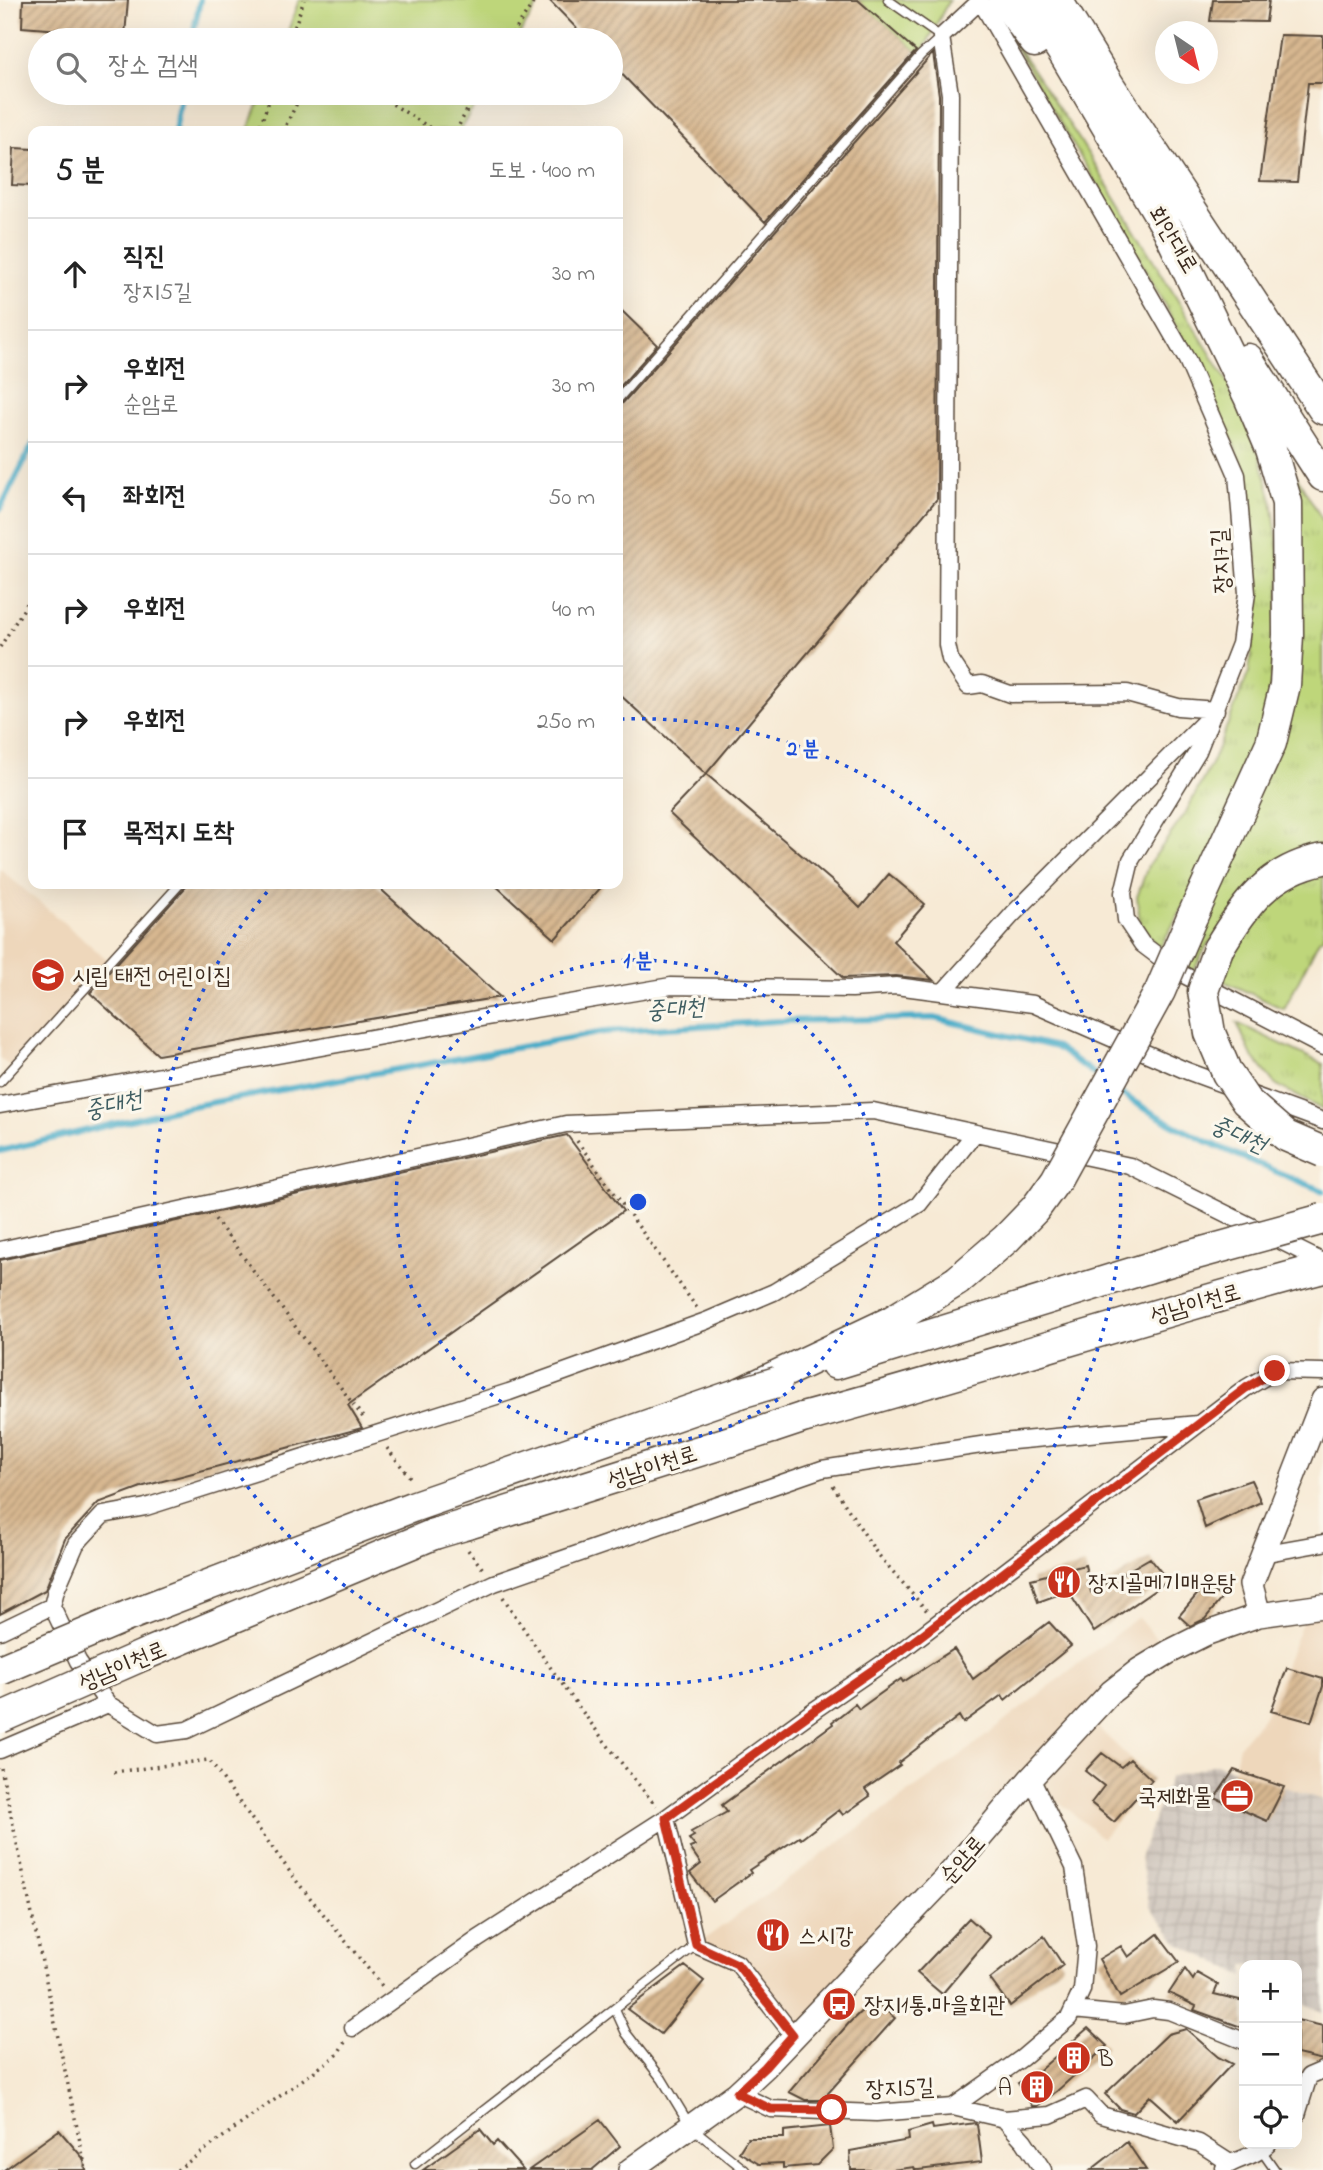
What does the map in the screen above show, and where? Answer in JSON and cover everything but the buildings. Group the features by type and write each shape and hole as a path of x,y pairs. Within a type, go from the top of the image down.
{"highway":[{"path":"1004,0 1038,46 1066,57"},
{"name":"회안대로","path":"1029,0 1066,57 1169,232 1323,478"},
{"name":"회안대로","path":"1065,7 1323,409"},
{"path":"740,1393 890,1322 957,1281 1006,1239 1035,1209 1056,1180 1160,991 1271,743 1284,685 1288,635 1287,503 1267,439 1169,232"},
{"path":"1323,859 1302,863 1263,886 1238,916 1218,948 1203,991 1210,1032 1227,1073 1245,1101 1286,1136 1323,1152"},
{"name":"성남이천로","path":"0,1670 130,1615 412,1507 740,1393 1174,1260 1323,1219"},
{"name":"성남이천로","path":"0,1718 434,1534 802,1418 924,1385 1323,1265"}],"street":[{"path":"980,0 941,37 950,94 947,502 947,645 950,659 968,686 982,684 1010,694 1127,693 1178,707 1216,710"},
{"name":"장지7길","path":"980,0 1187,360 1237,475 1247,593 1240,644 1198,751 1131,860 1123,893 1126,920 1142,944 1182,974 1323,1047"},
{"path":"943,992 1013,914 1216,710"},
{"path":"0,1105 671,986 852,989 896,986 1033,1004 1187,1071 1323,1121"},
{"path":"0,1250 566,1124 873,1111 1130,1166 1323,1265"},
{"path":"975,1133 919,1204 774,1292 706,1321 497,1395 146,1507 103,1516 76,1544 52,1606 78,1661 108,1704 157,1734 187,1730 494,1583 822,1469 1001,1442 1198,1424"},
{"path":"354,2028 478,1939 666,1818 938,1623 1246,1388 1275,1371 1323,1372"},
{"path":"1259,1615 1251,1585 1323,1400"},
{"path":"1262,1554 1323,1543"},
{"path":"0,1630 52,1606"},
{"name":"순암로","path":"635,2169 737,2093 765,2067 952,1871 1031,1778 1111,1692 1139,1670 1205,1634 1259,1615 1323,1606"},
{"path":"0,1750 108,1704"},
{"path":"953,2107 1022,2058 1069,2018 1082,1990 1086,1946 1074,1867 1031,1778"},
{"path":"666,1818 696,1945 737,1964 793,2035"},
{"path":"1073,2010 1124,2015 1153,2009 1169,2011 1239,2039"},
{"path":"1302,2098 1310,2071"},
{"name":"장지5길","path":"737,2093 771,2109 876,2113 953,2107 1003,2119 1050,2115 1086,2099 1101,2115 1199,2143 1226,2166"},
{"path":"1003,2119 1024,2141 1043,2170"},
{"path":"1226,2166 1244,2160 1262,2149"}],"lane":[{"path":"623,393 921,55 941,37 888,0"},
{"path":"0,1082 175,889"},
{"path":"415,2164 696,1945"},
{"path":"615,2009 626,2034 662,2079 691,2127 745,2170"},
{"path":"1266,2149 1275,2170"}],"path":[{"path":"294,28 304,0"},
{"path":"517,28 535,0"},
{"path":"260,126 268,105"},
{"path":"286,126 296,105"},
{"path":"392,105 422,126"},
{"path":"459,126 470,105"},
{"path":"0,647 28,602"},
{"path":"566,1124 706,1321"},
{"path":"822,1469 876,1552 938,1623"},
{"path":"114,1772 209,1760 298,1883 393,2000"},
{"path":"0,1762 86,2170"},
{"path":"177,2170 337,2055 354,2028"}],"shaded area":[{"name":"시립 태전 어린이집","path":"0,869 109,961 10,1066 0,1059"},
{"path":"1323,1606 1323,1800 1234,1770 1239,1745 1265,1715 1308,1608"},
{"path":"1138,1617 1161,1644 1087,1717 1152,1780 1102,1838 1031,1778 793,2035 737,1964 696,1945 964,1753"},
{"path":"1216,1764 1323,1800 1323,2012 1302,2002 1302,1960 1239,1960 1239,1974 1179,1944 1150,1907 1140,1856 1170,1777"}],"green space":[{"path":"299,0 541,0 524,28 289,28"},
{"path":"857,0 949,0 921,55"},
{"path":"999,19 1079,139 1237,397 1252,428 1272,500 1281,569 1267,722 1201,876 1159,949 1140,923 1137,897 1148,866 1185,814 1213,760 1249,672 1259,585 1250,493 1237,451 1198,365 1110,207"},
{"path":"258,105 475,105 462,126 250,126"},
{"path":"1280,448 1323,521 1323,851 1207,945 1193,972 1181,964 1281,738"},
{"path":"1323,871 1323,937 1284,1009 1221,980 1233,945 1278,890"},
{"path":"1237,1023 1323,1064 1323,1110 1275,1084 1251,1054"}],"waterway":[{"path":"194,28 200,0"},
{"path":"176,126 180,105"},
{"path":"0,509 28,454"},
{"name":"중대천","path":"0,1151 181,1108 604,1032 778,1021 934,1018 1056,1047 1103,1080"},
{"name":"중대천","path":"1115,1089 1190,1133 1323,1191"}],"place":[{"name":"시립 태전 어린이집","path":"48,975"},
{"name":"장지골메기매운탕","path":"1064,1582"},
{"name":"국제화물","path":"1237,1796"},
{"name":"스시강","path":"773,1935"},
{"name":"장지1통.마을회관","path":"839,2004"},
{"name":"B","path":"1074,2058"},
{"name":"A","path":"1037,2087"}],"route":[{"path":"832,2110 771,2109 737,2093 793,2035 737,1964 696,1945 666,1818 902,1650 1246,1388 1275,1371"}]}
